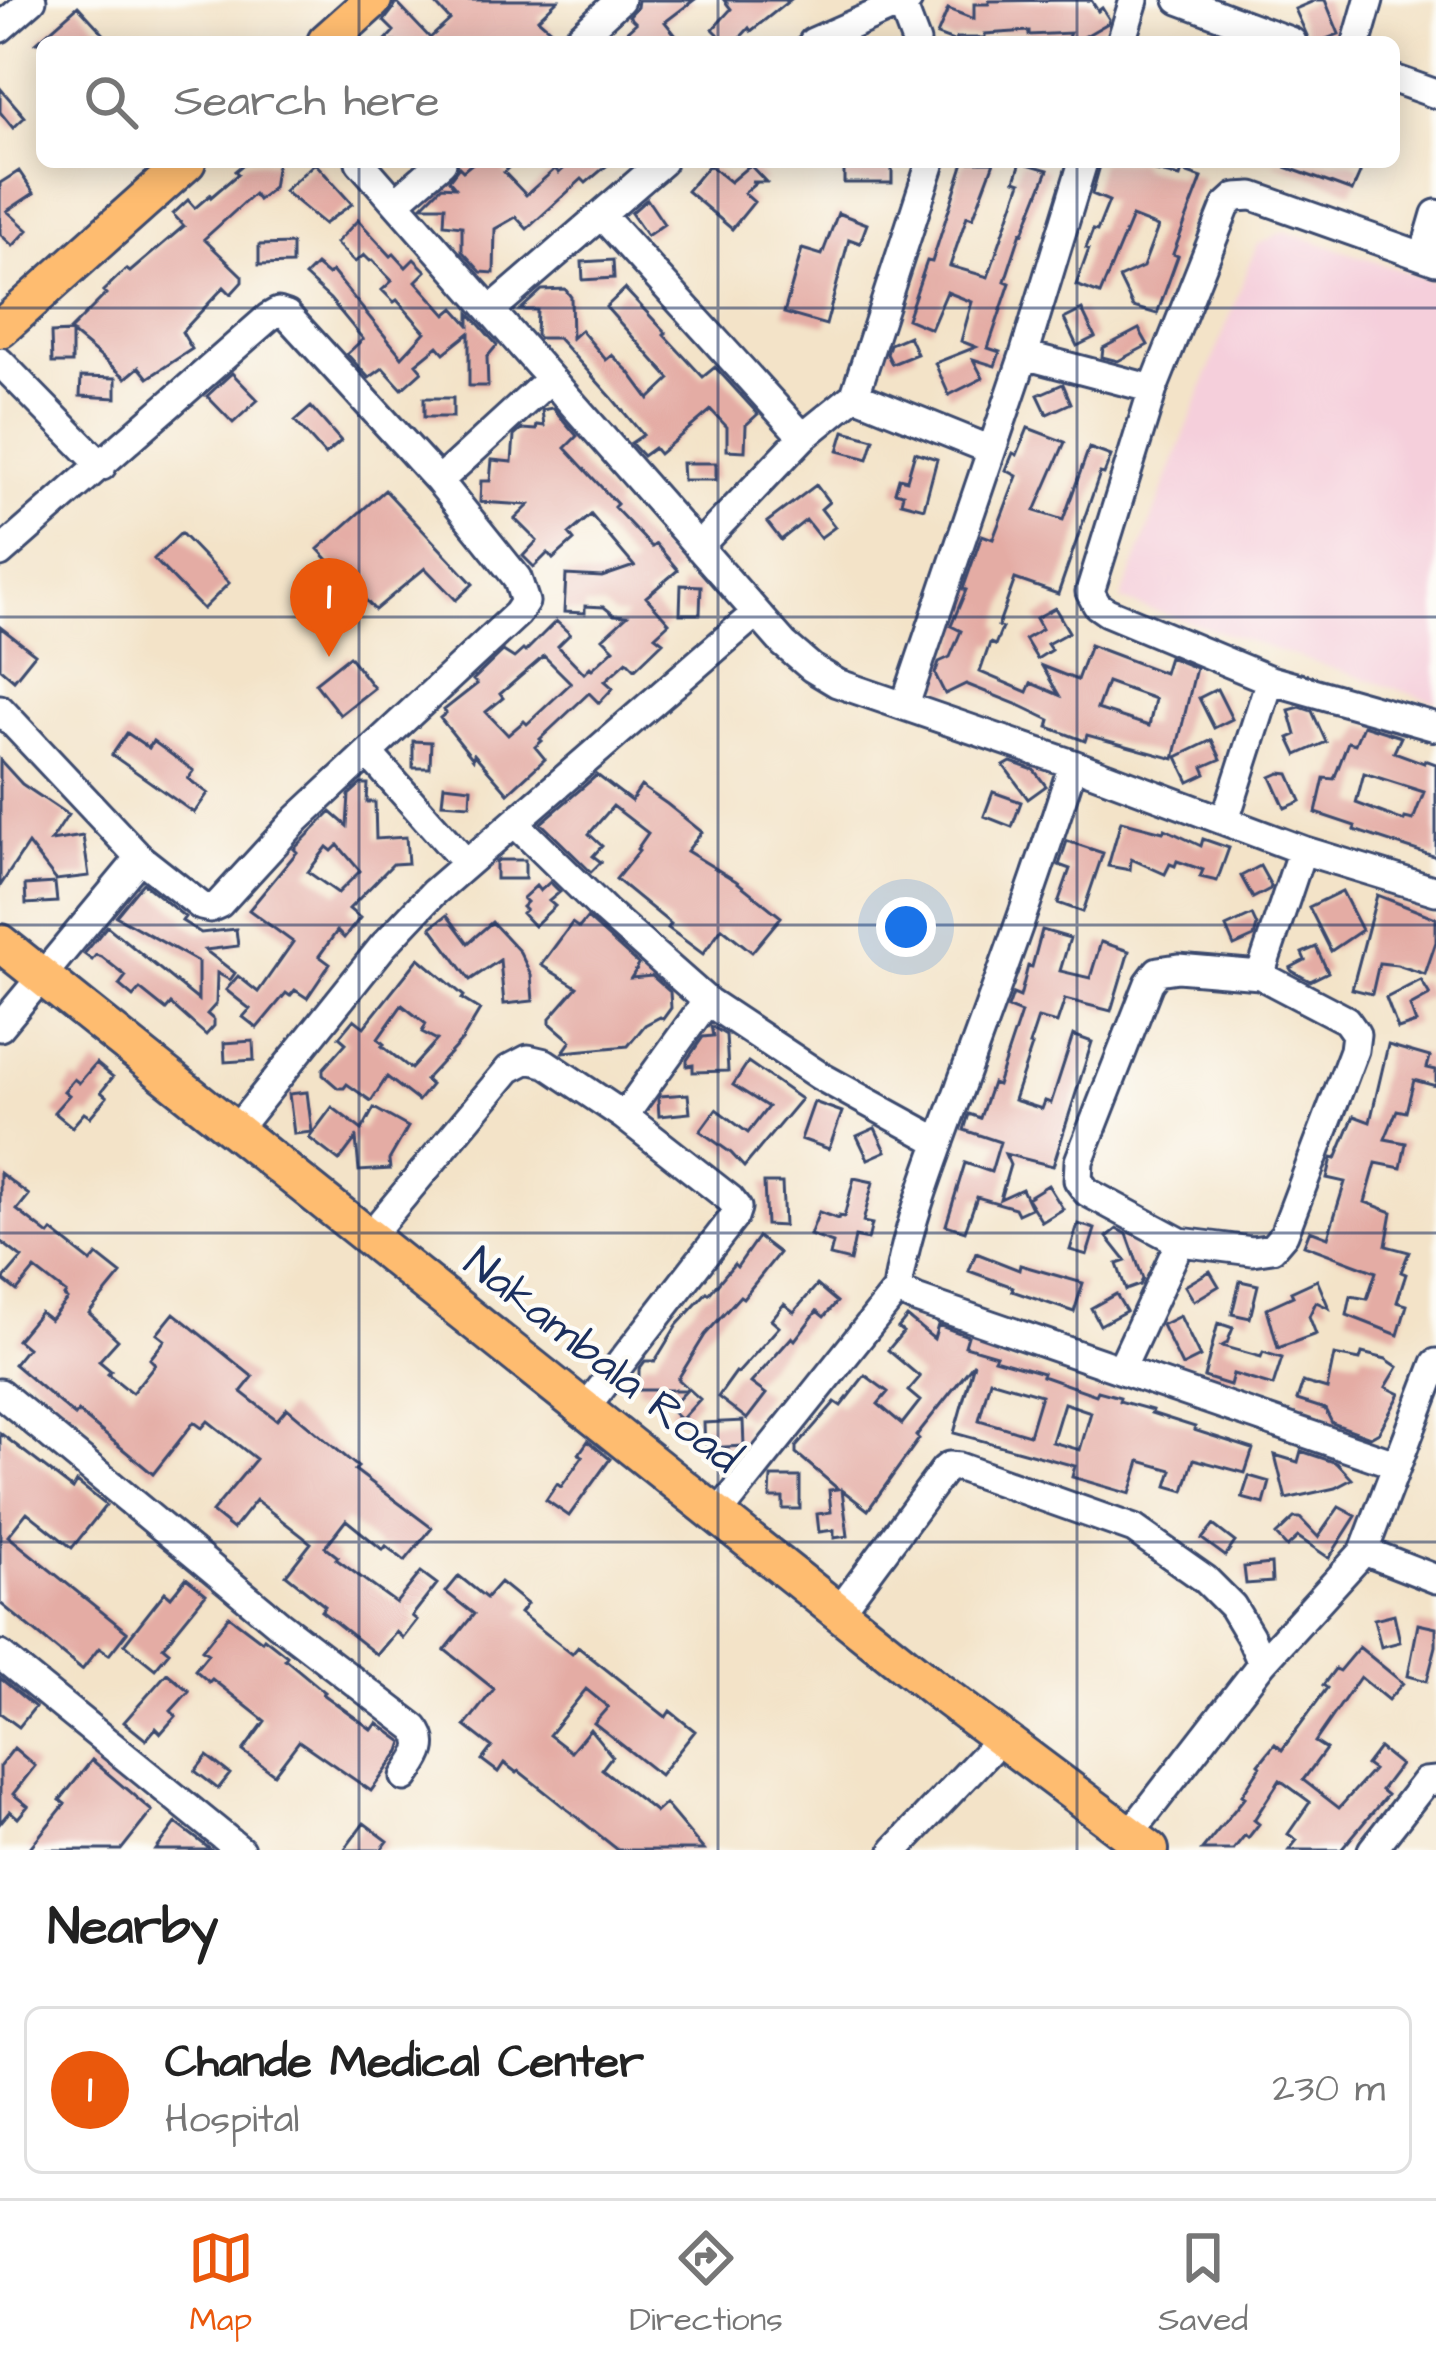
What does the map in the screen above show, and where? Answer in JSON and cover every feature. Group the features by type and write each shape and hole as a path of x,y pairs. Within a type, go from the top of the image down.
{"main road":[{"path":"333,36 373,0"},
{"path":"0,329 180,168"},
{"name":"Nakambala Road","path":"0,943 934,1688 1140,1842"}],"street":[{"path":"0,28 32,0"},
{"path":"581,36 620,0"},
{"path":"1122,36 1134,0"},
{"path":"1179,0 1276,36"},
{"path":"1359,36 1370,0"},
{"path":"826,36 903,1 914,36"},
{"path":"1400,81 1436,94"},
{"path":"366,168 756,614 812,668 837,683 1302,850 1436,891"},
{"path":"398,201 435,168"},
{"path":"491,310 655,168"},
{"path":"698,547 803,437 855,395 929,168"},
{"path":"905,705 1024,355 1081,168"},
{"path":"1436,214 1430,258 1253,196 1236,197 1226,206 1153,389 1090,592 1107,613 1270,680 1436,727"},
{"path":"602,216 803,437"},
{"path":"0,554 278,313 287,315 439,481 518,578 525,602 210,908 201,906 140,858 0,709"},
{"path":"1024,355 1153,389"},
{"path":"0,362 102,466"},
{"path":"439,481 550,379"},
{"path":"855,395 991,450"},
{"path":"235,1131 383,946 466,863 756,614"},
{"path":"1225,820 1270,680"},
{"path":"369,754 466,863"},
{"path":"718,1514 897,1290 940,1142 1073,764"},
{"path":"515,823 605,911 707,1000 820,1076 940,1142"},
{"path":"1260,975 1302,850"},
{"path":"0,1027 140,858"},
{"path":"1178,968 1260,975 1346,1020 1356,1034 1354,1050 1284,1234 1272,1248 1252,1251 1180,1242 1087,1192 1078,1180 1079,1161 1149,983 1158,971 1178,968"},
{"path":"624,1116 707,1000"},
{"path":"368,1238 509,1069 528,1059 545,1063 624,1116 730,1199 737,1208 734,1217 585,1409"},
{"path":"1121,1369 1180,1242"},
{"path":"897,1290 1396,1464"},
{"path":"1140,1842 1262,1664 1364,1551 1436,1363"},
{"path":"0,1393 279,1624 415,1728 422,1736 423,1749 405,1777"},
{"path":"839,1610 944,1470 959,1467 1134,1529 1204,1579 1232,1606 1262,1664"},
{"path":"1364,1551 1436,1580"},
{"path":"0,1655 240,1850"},
{"path":"895,1850 1002,1737"},
{"path":"1372,1850 1425,1782 1436,1781"}],"shaded area":[{"path":"1284,231 1436,282 1436,702 1121,600 1257,245"}],"building":[{"path":"432,0 558,0 538,19 553,32 549,36 432,36 450,20"},
{"path":"638,0 694,0 665,22 676,36 622,36 636,23 629,16"},
{"path":"724,0 790,0 742,36 716,36 713,29 731,9"},
{"path":"1091,0 1109,19 1085,36 1029,35 1029,31 937,35 948,9 974,19 974,4"},
{"path":"1325,0 1339,34 1307,36 1295,9"},
{"path":"395,1 428,36 389,36 394,31 384,21"},
{"path":"78,6 106,36 44,36"},
{"path":"0,88 25,117 13,128 0,112"},
{"path":"276,168 273,188 258,200 254,194 204,239 242,276 242,282 231,294 224,287 182,332 192,349 148,378 139,367 126,378 72,333 72,363 52,363 51,333 71,332 126,269 130,272 184,226 173,214 188,200 195,208 211,197 238,174 235,171"},
{"path":"309,168 320,168 352,204 324,224 284,191"},
{"path":"458,168 508,168 504,172 526,195 555,169 559,173 564,168 604,168 586,183 582,179 527,229 516,217 495,229 494,273 481,272 462,251 462,226 444,224 445,206 422,206 442,186 455,187 449,180"},
{"path":"706,168 730,182 753,168 766,182 751,182 756,183 744,193 754,202 732,229 687,191"},
{"path":"844,168 892,168 892,183 844,183"},
{"path":"962,168 992,168 973,218 967,216 950,266 988,277 1021,182 1015,180 1019,168 1048,170 1005,281 1010,283 988,348 1000,352 995,366 973,359 983,378 949,395 935,363 976,347 961,341 972,302 947,292 931,329 907,319 927,261 932,262"},
{"path":"1099,168 1143,168 1180,177 1182,171 1202,178 1173,254 1178,256 1157,314 1133,307 1119,278 1143,267 1158,227 1132,217 1100,294 1076,285 1093,230 1097,231 1109,201 1092,194"},
{"path":"1289,168 1360,168 1352,191"},
{"path":"19,171 34,193 7,211 28,230 13,246 0,234 0,183"},
{"path":"647,199 664,224 647,236 631,213"},
{"path":"838,213 867,224 860,243 849,239 826,325 784,313 802,249 822,255"},
{"path":"358,220 391,256 406,267 414,259 426,271 416,281 446,315 454,308 469,325 469,313 497,345 487,357 488,386 469,386 469,333 444,353 438,346 416,364 422,371 402,389 383,368 369,378 347,354 363,339 305,276 316,265 328,275 332,271 402,357 425,332 382,290 392,281 372,260 364,255 355,262 336,243"},
{"path":"292,244 292,264 259,265 259,245"},
{"path":"613,260 614,278 583,280 582,262"},
{"path":"565,289 571,297 572,338 581,330 606,360 612,355 629,372 649,399 670,379 606,307 625,289 703,377 715,367 758,414 746,425 745,451 727,450 727,427 711,410 659,454 654,448 643,456 631,443 643,435 612,398 558,338 536,335 537,310 520,310 542,290"},
{"path":"1082,310 1095,337 1077,346 1064,319"},
{"path":"1139,329 1148,345 1118,361 1102,357 1103,348"},
{"path":"909,336 917,354 892,364 887,354 890,344"},
{"path":"232,373 258,400 233,423 207,396"},
{"path":"81,377 116,378 116,398 80,396"},
{"path":"1063,384 1071,403 1047,414 1038,395"},
{"path":"424,398 453,398 453,417 424,417"},
{"path":"311,407 341,441 325,455 295,421"},
{"path":"553,408 577,436 565,448 617,504 614,507 678,570 646,597 669,623 655,636 663,642 635,669 627,661 605,681 613,688 599,703 589,693 540,739 535,747 545,759 508,793 440,718 444,710 477,684 473,680 503,651 514,658 525,652 556,621 570,634 558,646 584,673 592,669 614,649 603,638 627,616 614,615 604,607 564,612 566,575 602,577 634,566 591,515 569,534 574,540 553,559 548,553 534,567 523,556 537,541 515,519 529,505 480,502 481,481 490,481 492,460 512,462 514,436 522,429 544,426 542,410","holes":["544,656 571,683 527,724 524,721 508,735 486,712"]},
{"path":"1028,428 1065,442 1035,511 1063,520 1089,448 1111,456 1104,474 1100,473 1058,594 1015,579 998,626 1002,628 995,645 990,643 980,672 1027,692 1031,683 1059,695 1042,666 1077,680 1090,645 1164,673 1169,657 1196,668 1174,759 1087,735 1085,741 1048,727 1050,720 1021,706 966,684 945,694 935,674 939,662 950,657 961,631 951,626 982,535 993,539 1017,476 1006,470 1013,453 1017,455","holes":["1107,682 1155,699 1149,726 1097,709"]},
{"path":"844,431 874,439 868,459 838,451"},
{"path":"915,452 937,459 924,508 901,502 903,494 895,492 899,478 907,480"},
{"path":"682,463 716,463 716,480 683,480"},
{"path":"816,485 829,502 821,509 835,527 820,538 806,520 781,540 767,522"},
{"path":"385,490 473,584 456,600 425,568 375,610 318,549"},
{"path":"181,533 229,583 203,609 154,559"},
{"path":"681,585 701,586 700,614 680,614"},
{"path":"1055,608 1069,632 1047,644 1051,650 1037,659 1025,639 1042,629 1036,618"},
{"path":"0,627 35,654 14,680 0,668"},
{"path":"349,656 374,688 340,715 315,683"},
{"path":"1217,689 1232,719 1214,728 1199,698"},
{"path":"1289,710 1312,711 1326,742 1297,755 1289,738 1296,735"},
{"path":"1363,725 1401,737 1394,752 1436,764 1436,857 1316,813 1324,778 1334,779 1348,742 1355,744","holes":["1364,773 1424,792 1413,820 1356,803"]},
{"path":"127,733 149,748 153,741 194,771 188,779 208,793 194,813 112,755"},
{"path":"1212,740 1221,759 1203,767 1206,774 1189,782 1177,757"},
{"path":"413,741 431,742 430,768 413,768"},
{"path":"0,760 22,784 68,815 51,841 83,836 89,876 56,880 28,844 0,886"},
{"path":"1011,762 1034,770 1046,786 1028,799 1004,766"},
{"path":"1289,774 1301,801 1285,808 1271,777"},
{"path":"597,775 631,801 641,786 667,804 702,832 687,851 736,881 781,917 752,952 722,928 703,954 616,879 648,833 613,806 589,834 602,846 593,856 601,862 591,872 541,823"},
{"path":"368,784 367,802 375,802 376,839 406,837 408,863 393,864 349,909 360,918 344,938 337,931 319,956 330,964 307,998 295,990 290,996 286,993 257,1028 243,1017 250,1009 226,990 238,976 258,992 293,942 249,910 297,852 294,849 331,812 347,826 349,795","holes":["338,845 360,871 338,893 308,872 327,847 332,851"]},
{"path":"444,785 471,788 470,805 442,803"},
{"path":"993,792 1021,802 1012,827 984,816"},
{"path":"1121,821 1165,829 1201,846 1203,839 1229,848 1217,881 1200,877 1203,870 1177,861 1165,874 1131,859 1130,870 1108,866"},
{"path":"1067,841 1103,853 1083,912 1058,903 1070,869 1059,865"},
{"path":"499,860 525,860 525,879 496,879"},
{"path":"1260,866 1271,886 1253,898 1241,876"},
{"path":"550,882 560,892 549,901 555,906 534,926 522,913 527,902 523,898 536,886 540,891"},
{"path":"55,883 57,902 26,904 25,885"},
{"path":"143,883 201,933 236,929 238,946 205,950 235,973 230,980 217,973 216,1004 207,1014 214,1026 206,1035 171,1004 166,1010 140,989 133,997 119,985 126,976 102,957 96,955 92,960 84,954 107,926 198,1000 198,962 116,916"},
{"path":"1342,891 1362,930 1331,951 1309,907"},
{"path":"1377,895 1436,918 1436,942 1425,974 1379,963 1372,994 1352,989"},
{"path":"447,915 468,943 492,922 520,952 531,975 533,1001 504,1004 500,960 470,980 431,927"},
{"path":"1252,915 1257,926 1254,937 1234,946 1226,927"},
{"path":"587,918 639,965 631,978 652,976 670,992 671,1008 663,1019 645,1025 628,1046 563,1052 571,1041 550,1018 577,987 541,965 572,923 579,928"},
{"path":"1042,930 1070,938 1060,971 1090,978 1101,942 1129,951 1111,1011 1065,999 1057,1023 1038,1018 1014,1100 1042,1109 1045,1101 1051,1103 1073,1035 1092,1042 1053,1166 1005,1154 1010,1165 1000,1199 1022,1189 1031,1208 1018,1214 1015,1208 977,1197 965,1231 946,1225 965,1163 991,1172 1000,1142 964,1130 969,1114 980,1118 992,1083 997,1085 1021,1013 1008,1008 1013,994 1020,997"},
{"path":"1316,947 1328,972 1310,981 1290,968 1305,960 1302,953"},
{"path":"419,958 480,1010 462,1040 425,1080 431,1085 418,1101 387,1077 371,1101 347,1084 338,1088 323,1075 346,1043 339,1037 354,1019 364,1027","holes":["402,1005 426,1024 422,1032 437,1040 411,1069 378,1039"]},
{"path":"1421,980 1430,995 1410,1006 1416,1023 1398,1029 1386,998"},
{"path":"711,1026 726,1035 728,1071 693,1072 687,1060 703,1037 713,1036"},
{"path":"253,1041 254,1060 225,1062 224,1043"},
{"path":"1388,1045 1430,1057 1427,1068 1436,1070 1436,1086 1414,1080 1406,1112 1397,1110 1385,1139 1406,1143 1401,1168 1376,1163 1365,1202 1392,1212 1386,1246 1409,1252 1397,1302 1407,1305 1398,1335 1347,1315 1351,1296 1367,1299 1376,1272 1304,1245 1310,1230 1328,1237 1345,1182 1327,1178 1332,1158 1336,1159 1354,1116 1370,1122"},
{"path":"748,1062 801,1099 744,1167 700,1131 716,1109 748,1133 768,1107 733,1085"},
{"path":"96,1063 113,1077 101,1092 107,1097 90,1117 84,1113 72,1127 54,1112 69,1095 64,1091 74,1079 79,1083"},
{"path":"307,1092 312,1132 294,1134 289,1094"},
{"path":"688,1094 690,1113 659,1116 660,1096"},
{"path":"814,1102 842,1112 829,1149 801,1139"},
{"path":"332,1107 362,1130 374,1108 408,1127 389,1160 390,1169 359,1171 356,1138 339,1161 309,1138"},
{"path":"875,1128 886,1151 868,1159 857,1136"},
{"path":"0,1173 29,1195 17,1210 91,1262 97,1255 121,1274 89,1313 118,1340 99,1361 111,1371 108,1374 132,1393 155,1364 150,1359 165,1340 157,1334 174,1313 253,1377 241,1392 277,1420 287,1408 358,1467 355,1470 432,1528 405,1561 346,1520 325,1547 396,1603 421,1572 437,1584 412,1616 417,1620 403,1638 396,1632 377,1655 321,1611 325,1606 286,1575 311,1543 256,1500 233,1529 212,1512 256,1459 208,1421 202,1428 194,1422 153,1474 14,1364 27,1348 17,1340 40,1312 50,1320 67,1299 66,1293 35,1269 17,1291 3,1280 22,1258 0,1241"},
{"path":"854,1178 873,1182 863,1222 872,1224 868,1240 855,1237 850,1261 830,1256 833,1243 810,1235 819,1212 844,1217"},
{"path":"764,1183 782,1183 784,1226 766,1225"},
{"path":"1048,1185 1063,1209 1042,1222 1027,1198"},
{"path":"1078,1224 1095,1229 1087,1255 1070,1250"},
{"path":"1117,1229 1127,1234 1143,1279 1126,1290 1117,1264 1126,1261 1107,1237"},
{"path":"758,1237 779,1253 705,1335 678,1379 700,1399 681,1420 669,1409 687,1390 639,1390 639,1369 645,1361 655,1361 677,1325 734,1264 737,1267"},
{"path":"976,1253 1019,1270 1020,1265 1083,1283 1074,1312 969,1271"},
{"path":"1210,1271 1219,1286 1194,1301 1185,1286"},
{"path":"1317,1280 1329,1308 1316,1302 1309,1316 1316,1334 1278,1348 1267,1308"},
{"path":"1240,1281 1258,1285 1250,1318 1232,1314"},
{"path":"817,1285 837,1302 824,1317 817,1311 751,1383 766,1394 747,1419 718,1397 779,1327 771,1320 784,1304 794,1312"},
{"path":"1116,1294 1126,1311 1100,1325 1091,1308"},
{"path":"1180,1316 1200,1357 1182,1366 1162,1325"},
{"path":"907,1317 934,1339 938,1325 968,1336 965,1346 996,1355 994,1359 1096,1395 1098,1391 1120,1397 1119,1401 1253,1449 1245,1473 1194,1459 1184,1491 1167,1486 1172,1470 1140,1461 1130,1494 1072,1477 1075,1466 954,1433 974,1363 916,1436 919,1439 868,1510 842,1490 848,1536 834,1538 834,1530 819,1532 817,1514 831,1512 829,1490 838,1489 796,1453 796,1447 835,1402 841,1406 865,1375 888,1392 878,1404 902,1424 920,1401 908,1391 920,1377 888,1350 903,1332 898,1328","holes":["990,1380 1041,1395 1029,1435 979,1420","1064,1403 1091,1412 1080,1450 1052,1442"]},
{"path":"1218,1323 1233,1328 1222,1346 1282,1358 1273,1386 1233,1374 1230,1385 1204,1377"},
{"path":"1362,1353 1398,1367 1386,1387 1400,1394 1379,1432 1370,1437 1332,1423 1325,1409 1297,1400 1303,1382 1327,1389 1334,1355 1360,1360"},
{"path":"743,1421 744,1446 705,1448 704,1423"},
{"path":"0,1433 73,1489 77,1482 106,1505 72,1548 27,1512 8,1536 127,1632 109,1655 99,1648 82,1670 0,1603"},
{"path":"588,1441 610,1459 569,1516 546,1500 557,1484 561,1487"},
{"path":"1301,1451 1337,1463 1352,1479 1335,1488 1286,1499 1275,1455 1298,1462"},
{"path":"1249,1476 1270,1482 1264,1504 1242,1498"},
{"path":"771,1477 800,1477 800,1509 783,1509 783,1498 770,1498"},
{"path":"1339,1507 1356,1516 1329,1558 1298,1537 1287,1547 1276,1535 1300,1518 1318,1537"},
{"path":"1213,1525 1235,1542 1225,1556 1202,1539"},
{"path":"1271,1564 1272,1582 1246,1584 1244,1567"},
{"path":"459,1576 486,1598 500,1582 527,1604 520,1613 572,1654 578,1647 666,1717 670,1711 695,1731 660,1775 594,1723 608,1707 586,1689 549,1735 571,1752 590,1729 612,1756 602,1769 656,1812 665,1804 704,1850 618,1850 519,1771 504,1763 498,1772 482,1760 492,1747 465,1726 494,1689 445,1650 474,1614 446,1592"},
{"path":"186,1578 206,1594 163,1647 169,1652 155,1669 124,1644 165,1592 171,1597"},
{"path":"1394,1614 1400,1642 1381,1647 1374,1619"},
{"path":"229,1616 287,1656 323,1694 372,1730 377,1723 403,1742 371,1791 299,1741 274,1774 243,1751 265,1721 195,1670 208,1654 202,1650"},
{"path":"1418,1624 1436,1628 1427,1681 1408,1676"},
{"path":"1359,1647 1403,1683 1388,1700 1360,1677 1315,1742 1326,1749 1303,1780 1339,1808 1373,1770 1366,1765 1379,1748 1400,1765 1381,1790 1387,1795 1341,1850 1289,1850 1297,1840 1288,1834 1310,1802 1280,1780 1248,1838 1245,1835 1233,1850 1202,1850 1245,1797 1259,1764 1275,1744 1282,1750 1327,1688 1323,1685"},
{"path":"167,1673 189,1691 171,1711 176,1716 161,1733 156,1728 146,1740 124,1722"},
{"path":"0,1678 35,1707 19,1727 0,1713"},
{"path":"14,1748 35,1766 13,1794 28,1806 18,1818 10,1811 0,1823 0,1766"},
{"path":"207,1756 230,1774 218,1789 195,1771"},
{"path":"92,1760 152,1811 121,1850 28,1850 65,1804 60,1800"},
{"path":"176,1823 201,1842 211,1850 156,1850"},
{"path":"364,1823 388,1841 381,1850 344,1850"}],"place":[{"name":"Chande Medical Center","path":"329,657"}]}
